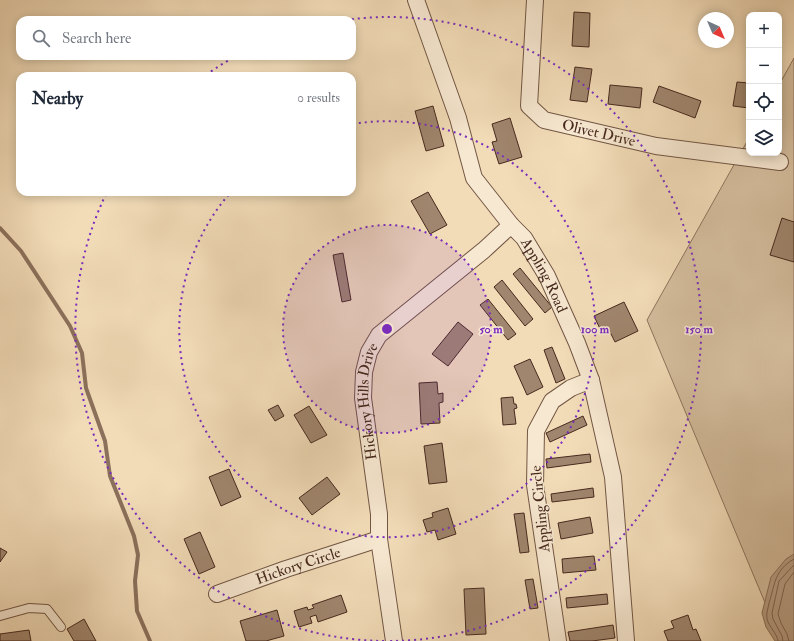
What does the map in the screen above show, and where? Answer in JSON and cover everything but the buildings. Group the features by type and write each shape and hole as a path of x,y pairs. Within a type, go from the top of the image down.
{"street":[{"name":"Appling Road","path":"416,0 458,118 474,178 511,225 524,238 547,276 592,380 613,477 626,641"},
{"name":"Olivet Drive","path":"535,0 529,106 544,120 656,146 780,162"},
{"name":"Hickory Hills Drive","path":"394,641 379,539 379,514 363,398 364,372 369,352 379,335 484,250 511,225"},
{"name":"Appling Circle","path":"558,641 535,485 536,431 552,401 571,388 592,380"},
{"name":"Hickory Circle","path":"217,594 286,569 379,539"}],"lane":[{"path":"0,616 29,608 47,609 61,627"}],"shaded area":[{"path":"794,58 794,641 781,641 647,320 746,143 746,156 782,156 782,80"}],"water":[{"path":"794,554 794,641 775,641 766,627 762,613 771,577 786,559"}],"waterway":[{"path":"0,228 21,251 70,326 82,353 86,388 105,441 110,476 134,536 138,555 135,581 137,611 150,641"}]}
